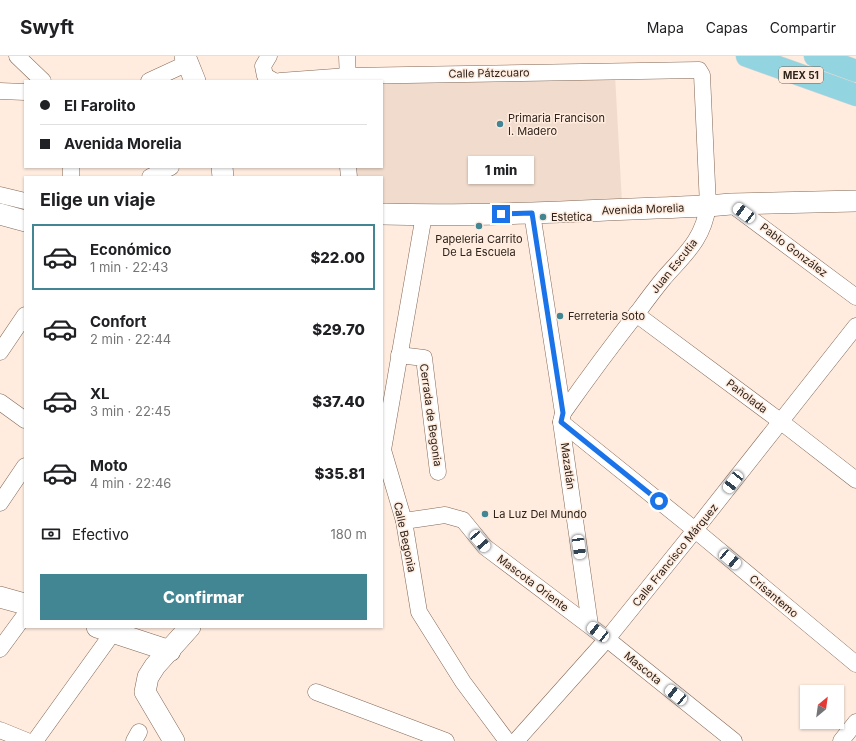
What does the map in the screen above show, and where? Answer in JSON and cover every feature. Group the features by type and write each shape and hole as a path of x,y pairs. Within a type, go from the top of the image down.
{"main road":[{"name":"MEX 51","path":"747,56 856,95"},
{"name":"MEX 51","path":"815,56 856,71"}],"street":[{"path":"18,56 42,80"},
{"path":"347,56 348,78"},
{"path":"266,61 265,76 272,80"},
{"path":"152,80 189,67"},
{"name":"Calle Pátzcuaro","path":"303,80 698,70"},
{"name":"Juan Escutia","path":"562,417 636,314 699,237 706,219 708,206 702,75 698,70"},
{"path":"0,91 24,92"},
{"path":"152,176 169,168"},
{"path":"0,195 24,201"},
{"name":"Avenida Morelia","path":"383,214 424,215 532,213 731,204 856,201"},
{"name":"Pablo González","path":"731,204 856,297"},
{"name":"Mazatlán","path":"532,213 562,417 590,625"},
{"path":"0,214 24,221"},
{"name":"Calle Begonia","path":"383,444 424,215"},
{"name":"Pañolada","path":"636,314 780,421 856,480"},
{"path":"0,352 24,316"},
{"name":"Calle Francisco Márquez","path":"516,741 607,639 856,326"},
{"name":"Cerrada de Begonia","path":"399,355 424,358 438,472"},
{"path":"0,402 24,419"},
{"name":"Crisantemo","path":"562,417 856,664"},
{"name":"Calle Begonia","path":"383,453 404,521 419,612 463,682 507,741"},
{"path":"0,503 24,467"},
{"name":"Mascota Oriente","path":"404,521 446,515 463,520 485,547 590,625"},
{"path":"0,597 24,604"},
{"path":"0,649 24,616"},
{"name":"Mascota","path":"590,625 734,741"},
{"path":"174,741 145,692 148,677 155,666 189,628"},
{"path":"35,741 109,629 170,651"},
{"path":"316,692 446,741"},
{"path":"840,741 856,722"},
{"path":"0,730 27,741"}],"shaded area":[{"name":"Primaria Francison I. Madero","path":"615,75 622,203 383,208 383,176 354,176 354,168 383,168 383,81"}],"place":[{"name":"Primaria Francison I. Madero","path":"500,124"},
{"name":"Estetica","path":"543,217"},
{"name":"Papeleria Carrito De La Escuela","path":"479,226"},
{"name":"Ferreteria Soto","path":"560,316"},
{"name":"La Luz Del Mundo","path":"485,514"}],"route":[{"path":"501,214 532,213 563,413 561,422 659,501"}]}
